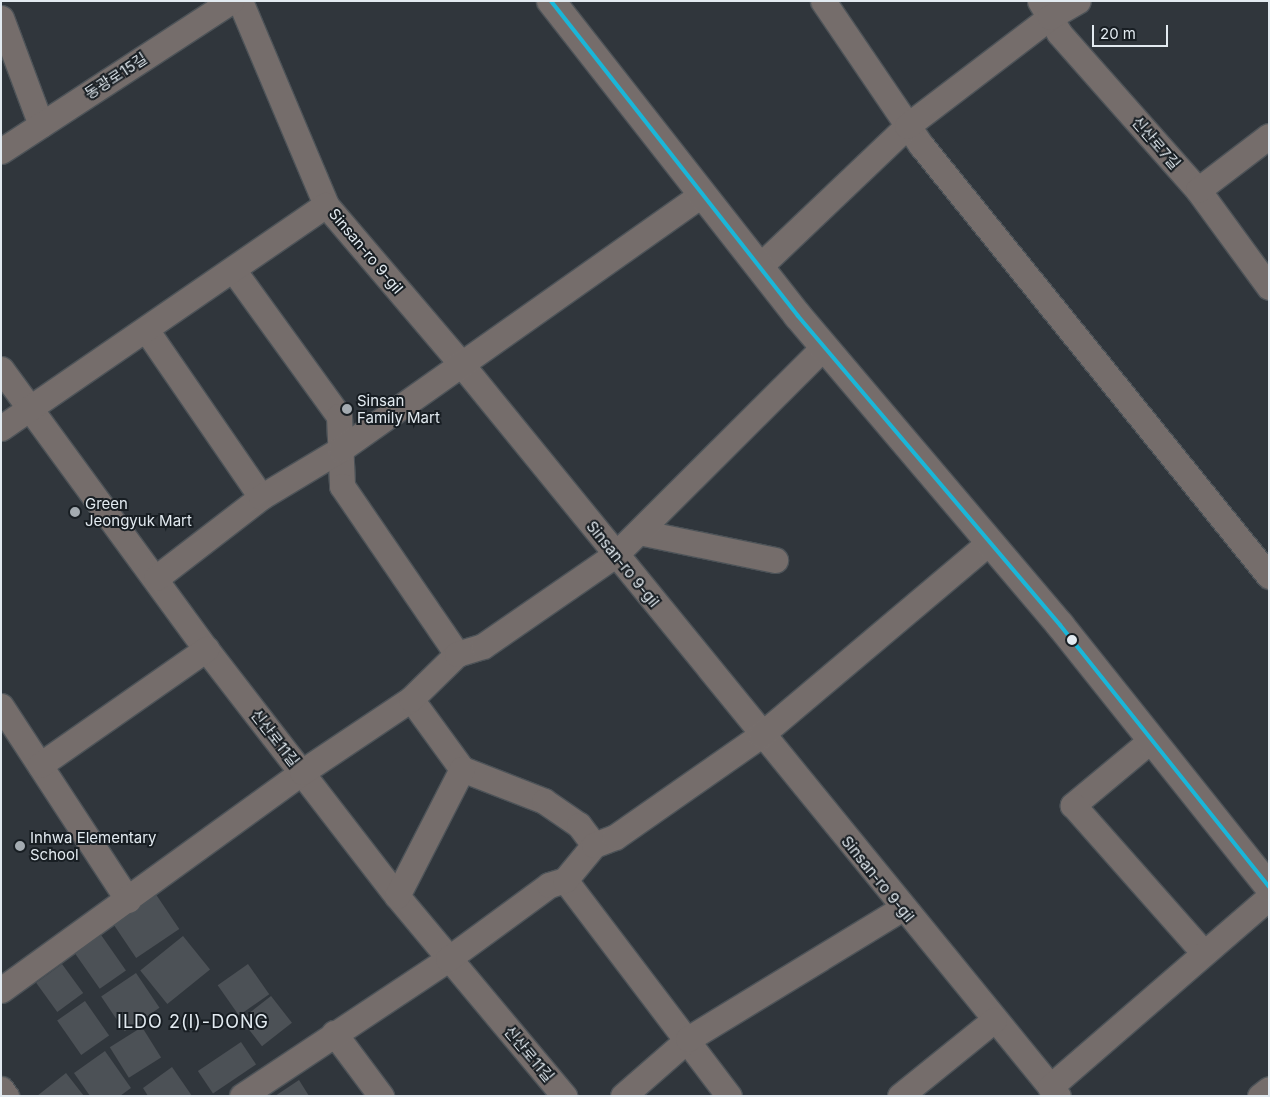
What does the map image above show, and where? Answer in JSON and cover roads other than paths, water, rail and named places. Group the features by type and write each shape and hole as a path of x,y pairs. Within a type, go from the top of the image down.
{"street":[{"name":"동광로15길","path":"1,151 231,1"},
{"name":"Sinsan-ro 9-gil","path":"240,1 326,205 462,365 761,735 1054,1091"},
{"path":"551,1 759,267 989,542 1266,881 1203,952 1054,1091"},
{"path":"823,1 907,126 1269,576"},
{"path":"759,267 907,126 1045,9 1078,1"},
{"name":"신산로7길","path":"1045,9 1198,190 1269,287"},
{"path":"1,18 41,125"},
{"path":"1198,190 1269,136"},
{"path":"156,578 261,496 341,449 701,195"},
{"path":"1,428 234,271 326,205"},
{"path":"234,271 339,416 342,486 456,654"},
{"path":"146,331 261,496"},
{"path":"1,990 128,900 302,772 410,698 456,654 484,646 615,555 824,347"},
{"name":"신산로11길","path":"1,369 28,409 156,578 206,649 397,896 564,1096"},
{"path":"639,532 775,560"},
{"path":"242,1096 334,1033 448,959 549,885 565,880 594,845 615,837 761,735 989,542"},
{"path":"40,765 206,649"},
{"path":"410,698 462,770 544,801 579,825 594,845"},
{"path":"1,706 128,900"},
{"path":"1151,740 1073,805 1203,952"},
{"path":"397,896 462,770"},
{"path":"565,880 688,1039 729,1096"},
{"path":"623,1096 688,1039 903,908"},
{"path":"900,1096 994,1020"},
{"path":"334,1033 381,1096"},
{"path":"1,1089 6,1096"},
{"path":"1260,1096 1269,1089"}],"place":[{"name":"Sinsan Family Mart","path":"347,409"},
{"name":"Green Jeongyuk Mart","path":"75,512"},
{"name":"Inhwa Elementary School","path":"20,846"}],"district":[{"name":"ILDO 2(I)-DONG","path":"193,1022"}]}
